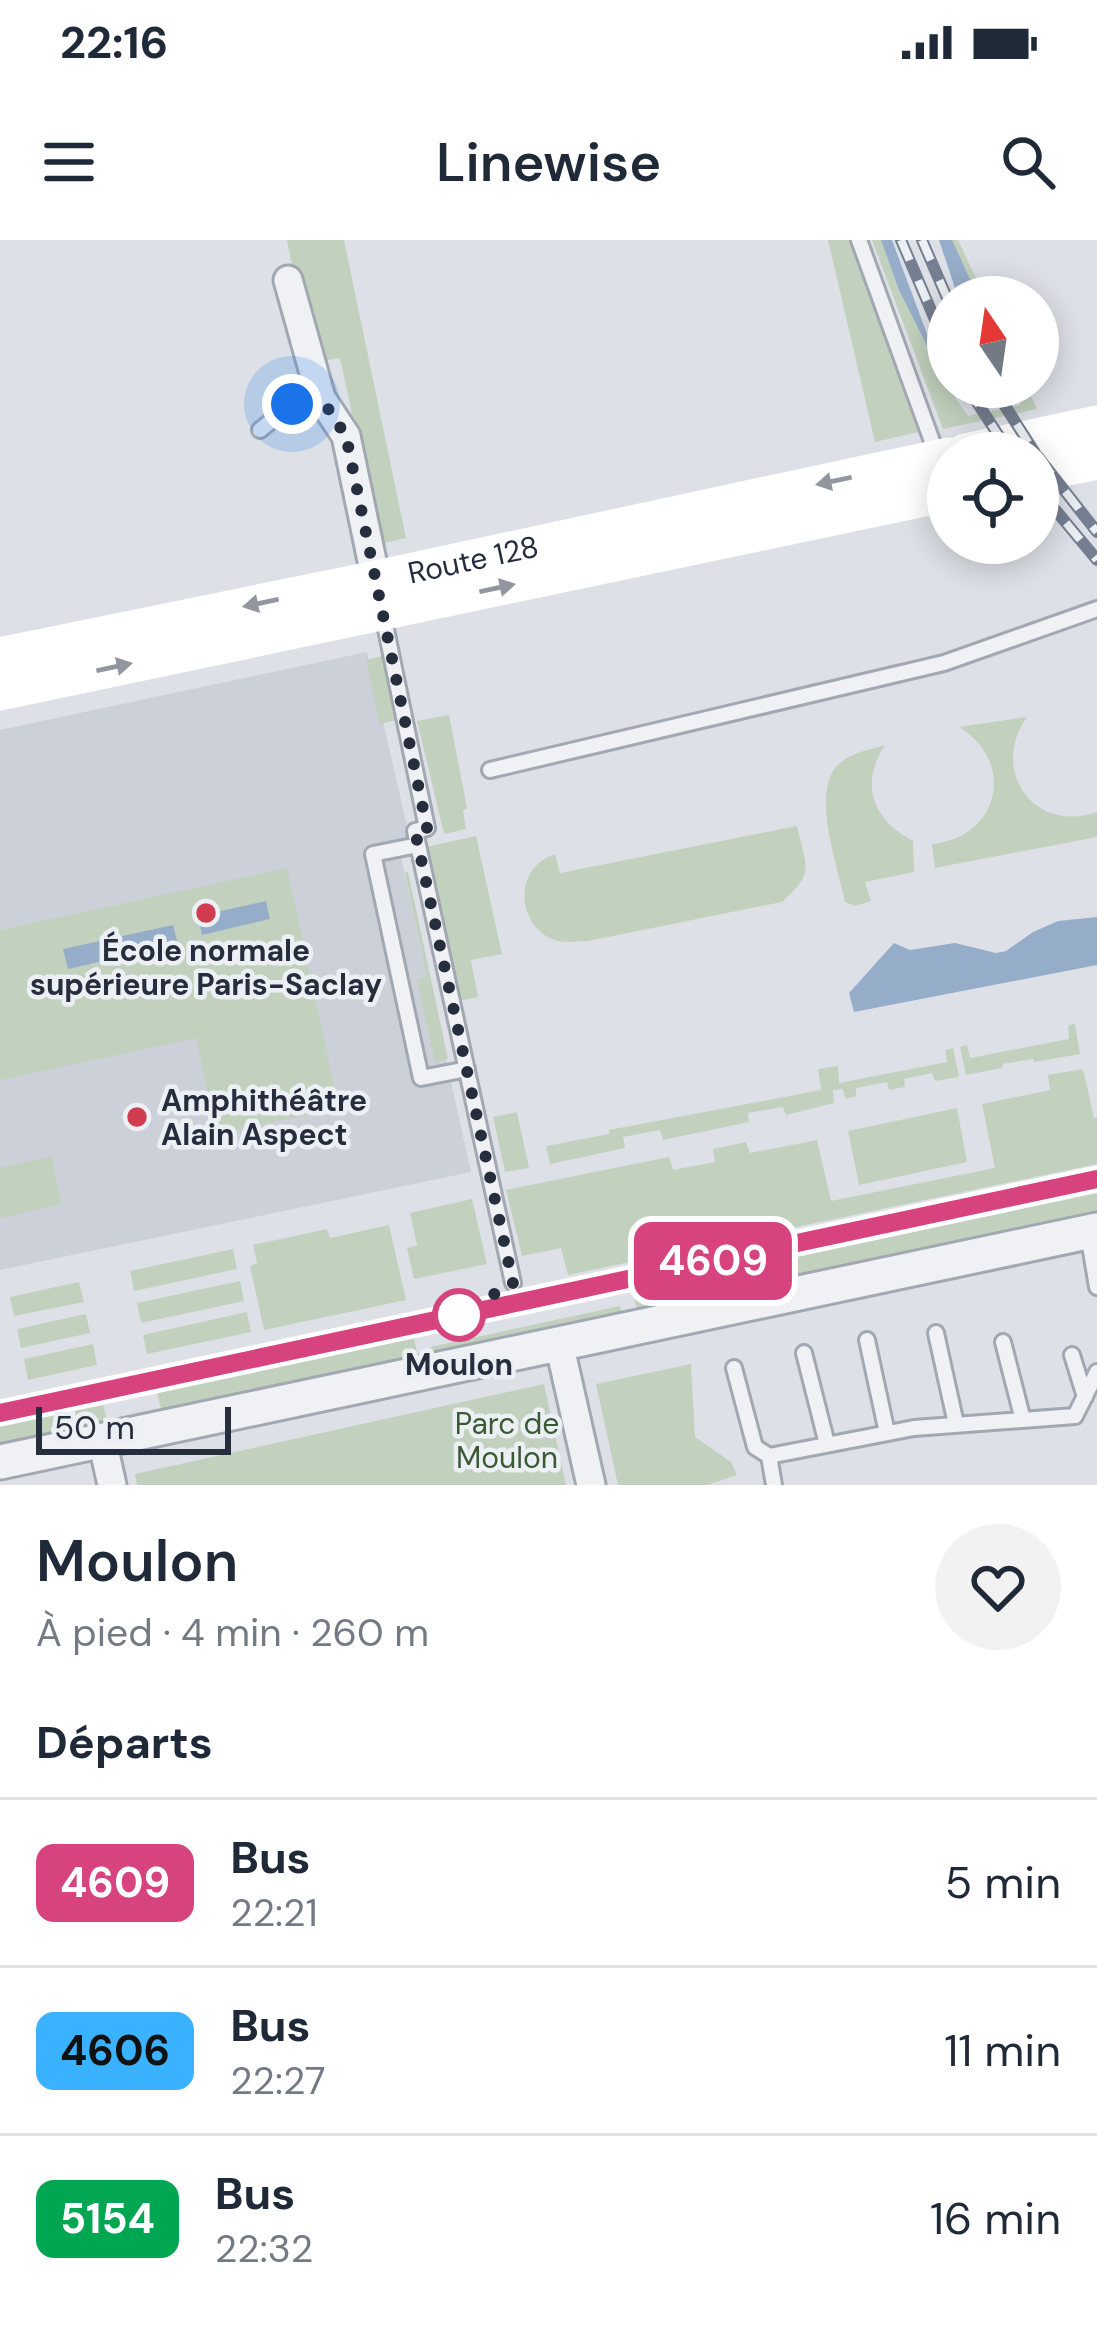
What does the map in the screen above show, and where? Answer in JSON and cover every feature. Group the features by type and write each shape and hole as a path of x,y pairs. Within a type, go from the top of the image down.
{"main road":[{"name":"Route 128","path":"1059,435 1097,424"},
{"path":"1059,468 1097,460"},
{"name":"Route 128","path":"0,692 379,596 927,470"},
{"name":"Route 128","path":"0,658 379,596"}],"street":[{"path":"288,280 321,398 346,436 379,596"},
{"path":"0,1462 1093,1231"},
{"path":"560,1343 591,1485"},
{"path":"102,1440 112,1485"}],"lane":[{"path":"860,240 937,432"},
{"path":"260,430 292,404 321,398"},
{"path":"379,596 427,828 415,831 513,1283"},
{"path":"490,770 944,664 1097,609"},
{"path":"418,844 374,854 422,1078 466,1069"},
{"path":"0,1414 1097,1179"},
{"path":"1093,1231 1097,1287"},
{"path":"936,1333 956,1424"},
{"path":"867,1340 887,1433"},
{"path":"1004,1342 1023,1420"},
{"path":"804,1353 827,1444"},
{"path":"1072,1355 1084,1397"},
{"path":"734,1368 755,1447 769,1456 887,1433 1075,1416 1097,1372"},
{"path":"769,1456 774,1485"}],"shaded area":[{"name":"École normale supérieure Paris-Saclay","path":"367,652 409,835 401,857 471,1172 0,1270 0,730"}],"green space":[{"path":"287,240 344,240 406,538 380,544 340,358 321,361 304,279 295,281"},
{"path":"828,240 852,240 919,432 875,442"},
{"path":"872,240 958,240 975,276 927,276 927,386"},
{"path":"935,408 1037,409 943,429"},
{"path":"382,656 396,720 380,724 366,660"},
{"path":"449,715 467,808 463,810 466,829 444,834 417,721"},
{"path":"1027,717 1013,757 1024,793 1054,814 1097,812 1097,837 935,868 932,844 955,839 973,828 992,796 989,759 959,727"},
{"path":"885,745 873,774 874,800 888,823 913,841 914,872 865,882 871,901 855,906 845,902 837,869 828,829 827,790 840,763"},
{"path":"797,826 806,868 800,883 782,902 573,942 545,935 528,913 526,885 531,873 555,854 560,873"},
{"path":"476,836 502,954 471,960 478,997 458,1001 426,847"},
{"path":"287,868 339,1108 217,1134 196,1038 0,1080 0,930"},
{"path":"408,872 448,1059 435,1062 417,980 427,976"},
{"path":"1075,1024 1080,1054 1003,1064 966,1075 960,1047 967,1045 970,1058 1069,1039 1068,1025"},
{"path":"953,1048 959,1077 935,1081 932,1073 904,1079 905,1087 889,1090 887,1082 856,1088 856,1096 845,1099 843,1089 833,1090 834,1103 786,1115 783,1107 748,1113 749,1122 663,1140 660,1130 623,1137 625,1148 550,1164 546,1146 821,1090 818,1069 838,1066 839,1083 947,1062 945,1050"},
{"path":"1083,1069 1097,1118 1097,1164 568,1275 561,1248 522,1256 506,1190 669,1157 673,1170 715,1162 713,1149 746,1142 750,1153 817,1140 831,1201 995,1168 982,1104 1050,1090 1048,1075"},
{"path":"957,1108 967,1162 859,1185 848,1131"},
{"path":"517,1112 529,1168 505,1172 493,1117"},
{"path":"51,1156 62,1204 0,1218 0,1168"},
{"path":"1097,1193 1097,1216 638,1315 633,1292"},
{"path":"472,1199 487,1264 414,1279 407,1248 417,1245 410,1213"},
{"path":"389,1225 406,1300 264,1330 250,1266 257,1263 253,1245 327,1229 330,1238"},
{"path":"233,1249 237,1269 134,1291 130,1271"},
{"path":"240,1281 244,1301 141,1323 137,1303"},
{"path":"79,1282 84,1302 14,1316 10,1297"},
{"path":"620,1306 623,1318 432,1359 430,1347"},
{"path":"247,1312 251,1332 147,1354 143,1335"},
{"path":"86,1314 90,1333 21,1348 17,1329"},
{"path":"414,1338 419,1361 163,1416 157,1393"},
{"path":"93,1344 97,1365 28,1380 24,1359"},
{"path":"691,1364 695,1437 731,1462 737,1475 708,1485 618,1485 596,1384"},
{"name":"Parc de Moulon","path":"544,1384 566,1485 137,1485 135,1474"},
{"path":"103,1404 109,1428 0,1451 0,1426"}],"water":[{"path":"881,240 952,240 968,276 927,276 927,345"},
{"path":"266,901 270,919 202,935 198,916"},
{"path":"1097,917 1097,965 854,1012 849,993 894,943 910,950 955,943 996,953 1058,921"},
{"path":"173,925 178,944 68,969 63,949"}],"pier":[{"path":"892,240 939,240 951,276 927,276 927,334"},
{"path":"962,408 1007,408 968,416"}],"railway":[{"path":"901,240 927,301"},
{"path":"922,240 938,276"},
{"path":"981,408 996,432"},
{"path":"1006,408 1022,432"},
{"path":"1059,484 1097,532"},
{"path":"1059,514 1097,560"}],"bus line":[{"name":"4609","path":"0,1413 1097,1179"}],"place":[{"name":"École normale supérieure Paris-Saclay","path":"206,913"},
{"name":"Amphithéâtre Alain Aspect","path":"137,1117"},
{"name":"Moulon","path":"459,1315"}],"route":[{"path":"292,404 321,398 346,436 427,828 415,831 513,1283 459,1315"}]}
